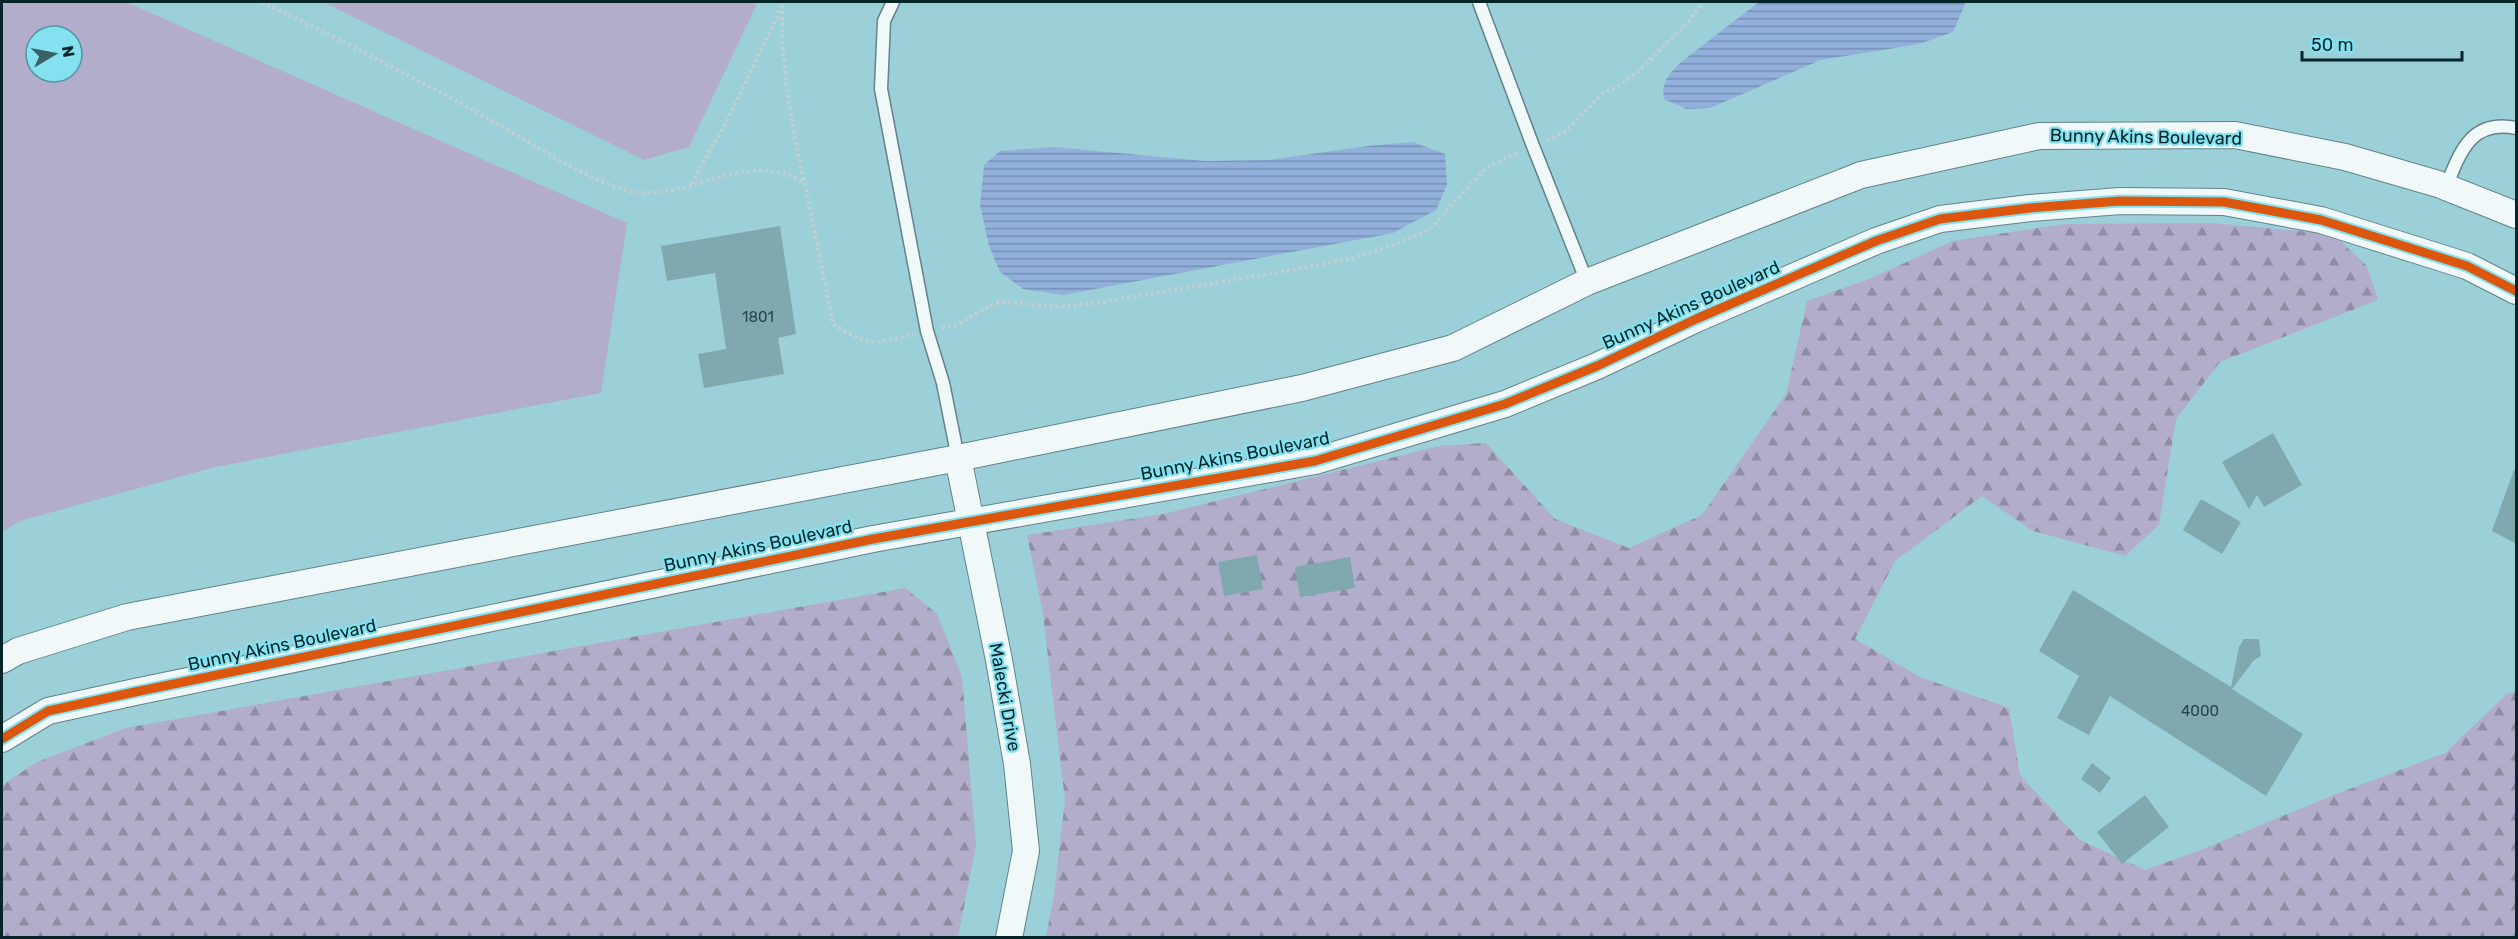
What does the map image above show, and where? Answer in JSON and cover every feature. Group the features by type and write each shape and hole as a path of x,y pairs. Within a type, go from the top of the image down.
{"street":[{"name":"Bunny Akins Boulevard","path":"2,660 18,651 127,617 958,458 1302,388 1453,348 1587,282 1861,175 2039,136 2235,135 2345,157 2446,188 2517,215"},
{"name":"Bunny Akins Boulevard","path":"2,738 48,711 873,538 1315,461 1505,404 1597,366 1696,318 1865,246 1940,219 2030,208 2120,201 2224,202 2321,220 2467,266 2517,291"},
{"name":"Malecki Drive","path":"958,458 999,660 1017,764 1026,851 1009,938"}],"lane":[{"path":"893,2 884,21 882,90 927,331 943,384 958,458"},
{"path":"1479,2 1587,282"},
{"path":"2446,188 2457,160 2468,141 2479,131 2493,127 2517,128"}],"path":[{"path":"262,2 334,35 579,170 624,190 642,194 760,169 794,176 805,184"},
{"path":"691,184 726,123 784,2"},
{"path":"782,7 782,60 793,135 833,324 864,342 873,343 956,325 995,303 1055,307 1096,303 1353,258 1393,245 1428,230 1485,169 1564,133 1603,93 1620,85 1638,72 1687,23 1703,2"}],"green space":[{"path":"2,2 126,2 627,223 601,393 215,467 20,521 2,532"},
{"path":"323,2 758,2 689,147 644,160"},
{"path":"2213,223 2333,234 2367,266 2378,300 2220,362 2176,419 2159,525 2125,556 2033,531 1982,496 1895,561 1855,639 1920,677 2009,708 2020,775 2080,840 2145,870 2445,753 2507,694 2516,691 2516,937 1046,937 1054,895 1065,800 1043,614 1027,535 1163,514 1439,446 1486,443 1555,519 1629,548 1702,515 1786,394 1807,301 1869,279 1953,241 2063,224"},
{"path":"905,588 937,614 962,677 976,846 958,937 2,937 2,785 37,762 126,728"}],"water":[{"path":"1759,2 1966,2 1953,32 1919,44 1821,60 1710,108 1686,109 1664,99 1665,83 1677,66"},
{"path":"1413,142 1445,154 1447,185 1436,210 1393,233 1063,295 1023,289 1000,272 989,246 980,205 984,165 1000,151 1054,147 1205,161 1269,160"}],"building":[{"path":"780,226 796,334 778,338 784,374 704,388 698,354 726,349 715,273 667,281 661,246"},
{"path":"2273,433 2302,485 2264,507 2257,495 2249,509 2222,462"},
{"path":"2514,470 2517,470 2517,544 2492,531"},
{"path":"2201,499 2241,522 2222,554 2183,530"},
{"path":"1257,555 1263,589 1224,596 1218,562"},
{"path":"1350,557 1355,588 1300,597 1295,567"},
{"path":"2073,590 2231,687 2239,647 2244,639 2259,639 2261,656 2254,660 2232,689 2303,734 2266,796 2110,696 2089,735 2057,718 2079,676 2039,651"},
{"path":"2092,763 2111,778 2100,793 2081,779"},
{"path":"2145,795 2169,827 2122,864 2097,832"}],"cycle path":[{"path":"2,739 48,711 135,692 873,539 1315,461 1505,404 1597,366 1696,319 1876,241 1940,219 2030,208 2120,201 2224,202 2321,220 2467,266 2516,291"}]}
